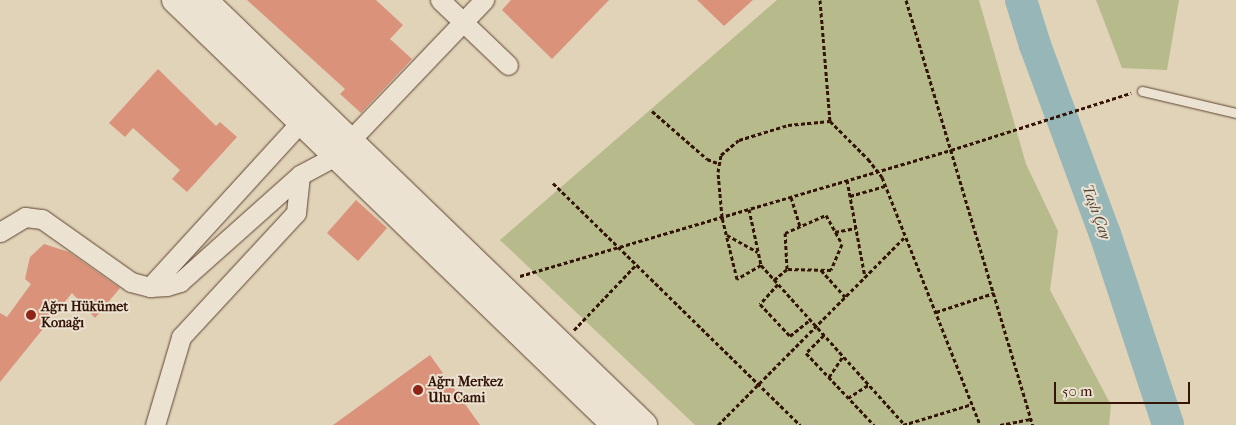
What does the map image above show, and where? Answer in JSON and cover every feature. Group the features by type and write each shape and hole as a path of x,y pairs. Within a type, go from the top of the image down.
{"main road":[{"path":"175,0 300,123 342,149 495,282 644,425"},
{"path":"204,0 342,149 605,422"}],"street":[{"path":"440,0 508,65"},
{"path":"0,232 25,217 42,219 131,282 150,287 167,286 180,282 300,175 342,149 484,0"},
{"path":"150,287 300,123"},
{"path":"155,425 181,337 296,213 300,175"}],"lane":[{"path":"1142,91 1236,112"}],"path":[{"path":"820,0 830,121 877,171 885,186 980,425"},
{"path":"906,0 1033,425"},
{"path":"495,282 951,150 1127,94"},
{"path":"652,111 706,159 720,164"},
{"path":"760,265 737,279 722,217 721,156 739,140 788,125 830,121"},
{"path":"847,180 865,277"},
{"path":"553,183 800,425"},
{"path":"850,196 885,186"},
{"path":"791,197 800,226"},
{"path":"749,209 760,265 903,425 972,404"},
{"path":"774,280 787,268 831,270 842,244 826,215 785,233 787,268"},
{"path":"835,232 856,228"},
{"path":"726,234 758,252"},
{"path":"718,425 905,237"},
{"path":"560,345 636,265"},
{"path":"821,270 845,297"},
{"path":"778,284 760,304 790,336 810,320"},
{"path":"936,312 994,293"},
{"path":"824,335 806,353 874,425"},
{"path":"828,377 843,356"},
{"path":"848,398 868,385"},
{"path":"1000,425 1031,419"}],"green space":[{"path":"777,0 979,0 1026,164 1058,231 1050,290 1111,405 1109,425 695,425 500,240"},
{"path":"1096,0 1179,0 1167,70 1122,68"}],"building":[{"path":"247,0 376,0 403,25 390,39 412,59 361,113 340,94 345,89"},
{"path":"511,0 609,0 552,59 502,10"},
{"path":"697,0 753,0 724,26"},
{"path":"158,69 216,126 220,122 237,137 187,192 172,179 180,170 133,128 125,137 109,123"},
{"path":"356,200 387,228 358,261 327,233"},
{"name":"Ağrı Hükümet Konağı","path":"44,244 69,252 120,288 95,318 72,293 0,382 0,313 7,317 31,284 25,279 30,257"},
{"name":"Ağrı Merkez Ulu Cami","path":"430,355 480,425 333,425"}],"waterway":[{"name":"Taşlı Çay","path":"1021,0 1035,45 1105,234 1168,425"}],"place":[{"name":"Ağrı Hükümet Konağı","path":"31,315"},
{"name":"Ağrı Merkez Ulu Cami","path":"418,390"}]}
